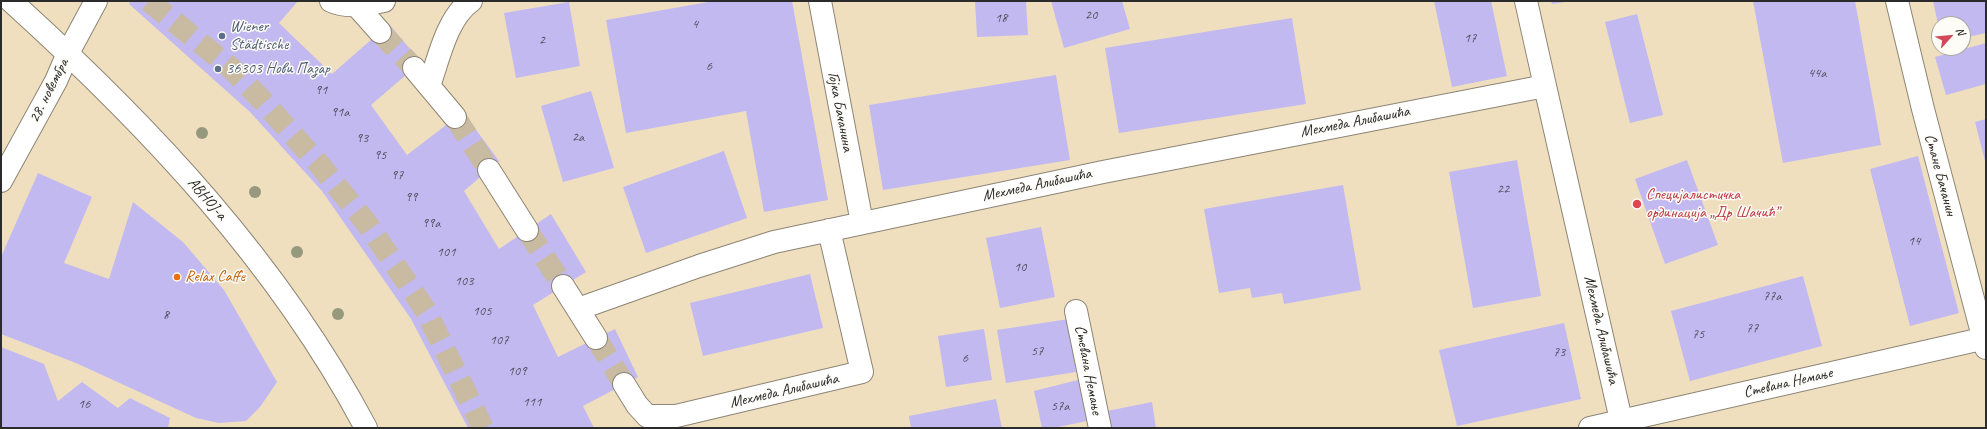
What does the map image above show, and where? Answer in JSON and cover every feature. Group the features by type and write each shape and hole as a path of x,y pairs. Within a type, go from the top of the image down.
{"street":[{"name":"АВНОЈ-а","path":"11,1 68,53 128,112 166,152 256,257 309,330 366,428"},
{"name":"28. новембра","path":"1,181 56,81 68,53 96,1"},
{"path":"331,1 338,4 356,5 384,1"},
{"path":"430,86 451,25 463,6 470,1"},
{"name":"Гојка Бачанина","path":"820,1 862,223"},
{"path":"1526,1 1545,86"},
{"name":"Стане Бачанин","path":"1897,1 1923,109 1985,342"},
{"path":"356,5 380,32"},
{"path":"414,68 456,117"},
{"name":"Мехмеда Алибашића","path":"578,309 699,266 767,244 1111,170 1545,86 1621,420"},
{"path":"489,170 527,230"},
{"name":"Мехмеда Алибашића","path":"624,384 637,405 647,416 658,417 676,416 862,372 829,230"},
{"path":"563,286 596,338"},
{"name":"Стевана Немање","path":"1076,311 1100,428"},
{"name":"Стевана Немање","path":"1590,428 1621,420 1985,342"}],"building":[{"path":"130,1 298,1 279,23 332,74 389,24 421,62 371,105 407,155 463,112 499,161 464,191 499,249 551,214 586,272 533,305 558,357 615,329 638,377 583,406 594,428 468,428 411,319 322,191 250,112 129,4"},
{"path":"714,1 792,1 828,200 764,212 746,111 626,133 606,20"},
{"path":"975,1 1026,1 1028,35 977,37"},
{"path":"1051,1 1122,1 1130,29 1064,48"},
{"path":"1434,1 1491,1 1507,76 1452,87"},
{"path":"1551,1 1565,1 1565,2 1552,4"},
{"path":"1753,1 1855,1 1881,145 1783,163"},
{"path":"1933,1 1986,1 1986,33 1971,36 1971,16 1936,16"},
{"path":"569,2 580,66 516,78 504,13"},
{"path":"1637,14 1663,115 1630,123 1605,22"},
{"path":"1292,18 1306,104 1119,133 1105,48"},
{"path":"1986,43 1986,84 1946,95 1935,57 1971,56 1971,47"},
{"path":"1056,75 1070,160 883,190 869,105"},
{"path":"591,91 614,168 563,182 541,106"},
{"path":"1986,119 1986,161 1985,161 1975,122"},
{"path":"724,151 747,218 646,253 623,187"},
{"path":"1918,156 1959,313 1910,326 1870,169"},
{"path":"1517,160 1541,296 1473,308 1449,172"},
{"path":"1687,160 1718,245 1665,264 1635,179"},
{"path":"38,173 92,197 64,263 109,279 133,202 183,242 224,290 277,382 260,407 246,421 219,423 196,418 76,363 1,334 1,257"},
{"path":"1343,185 1361,290 1284,304 1282,293 1252,298 1250,288 1219,293 1204,209"},
{"path":"1041,227 1055,297 1000,308 986,238"},
{"path":"810,274 823,328 703,356 690,303"},
{"path":"1803,276 1822,346 1690,381 1671,311"},
{"path":"1069,319 1076,372 1006,383 997,330"},
{"path":"1564,323 1581,399 1457,426 1439,350"},
{"path":"984,329 992,380 946,387 938,336"},
{"path":"1,347 44,364 58,401 82,382 118,408 130,398 170,418 168,428 1,428"},
{"path":"1078,380 1087,421 1053,428 1042,428 1034,391"},
{"path":"996,399 1002,428 911,428 909,416"},
{"path":"1152,402 1156,428 1110,428 1107,411"}],"tunnel":[{"path":"149,1 231,68 319,164 368,225 426,311 483,428"},
{"path":"380,32 414,68"},
{"path":"455,117 489,170"},
{"path":"527,230 563,286"},
{"path":"596,338 624,384"}],"place":[{"name":"Wiener Städtische","path":"222,36"},
{"name":"36303 Нови Пазар","path":"218,69"},
{"name":"Специјалистичка ординација „Др Шачић”","path":"1637,204"},
{"name":"Relax Caffe","path":"177,277"}]}
